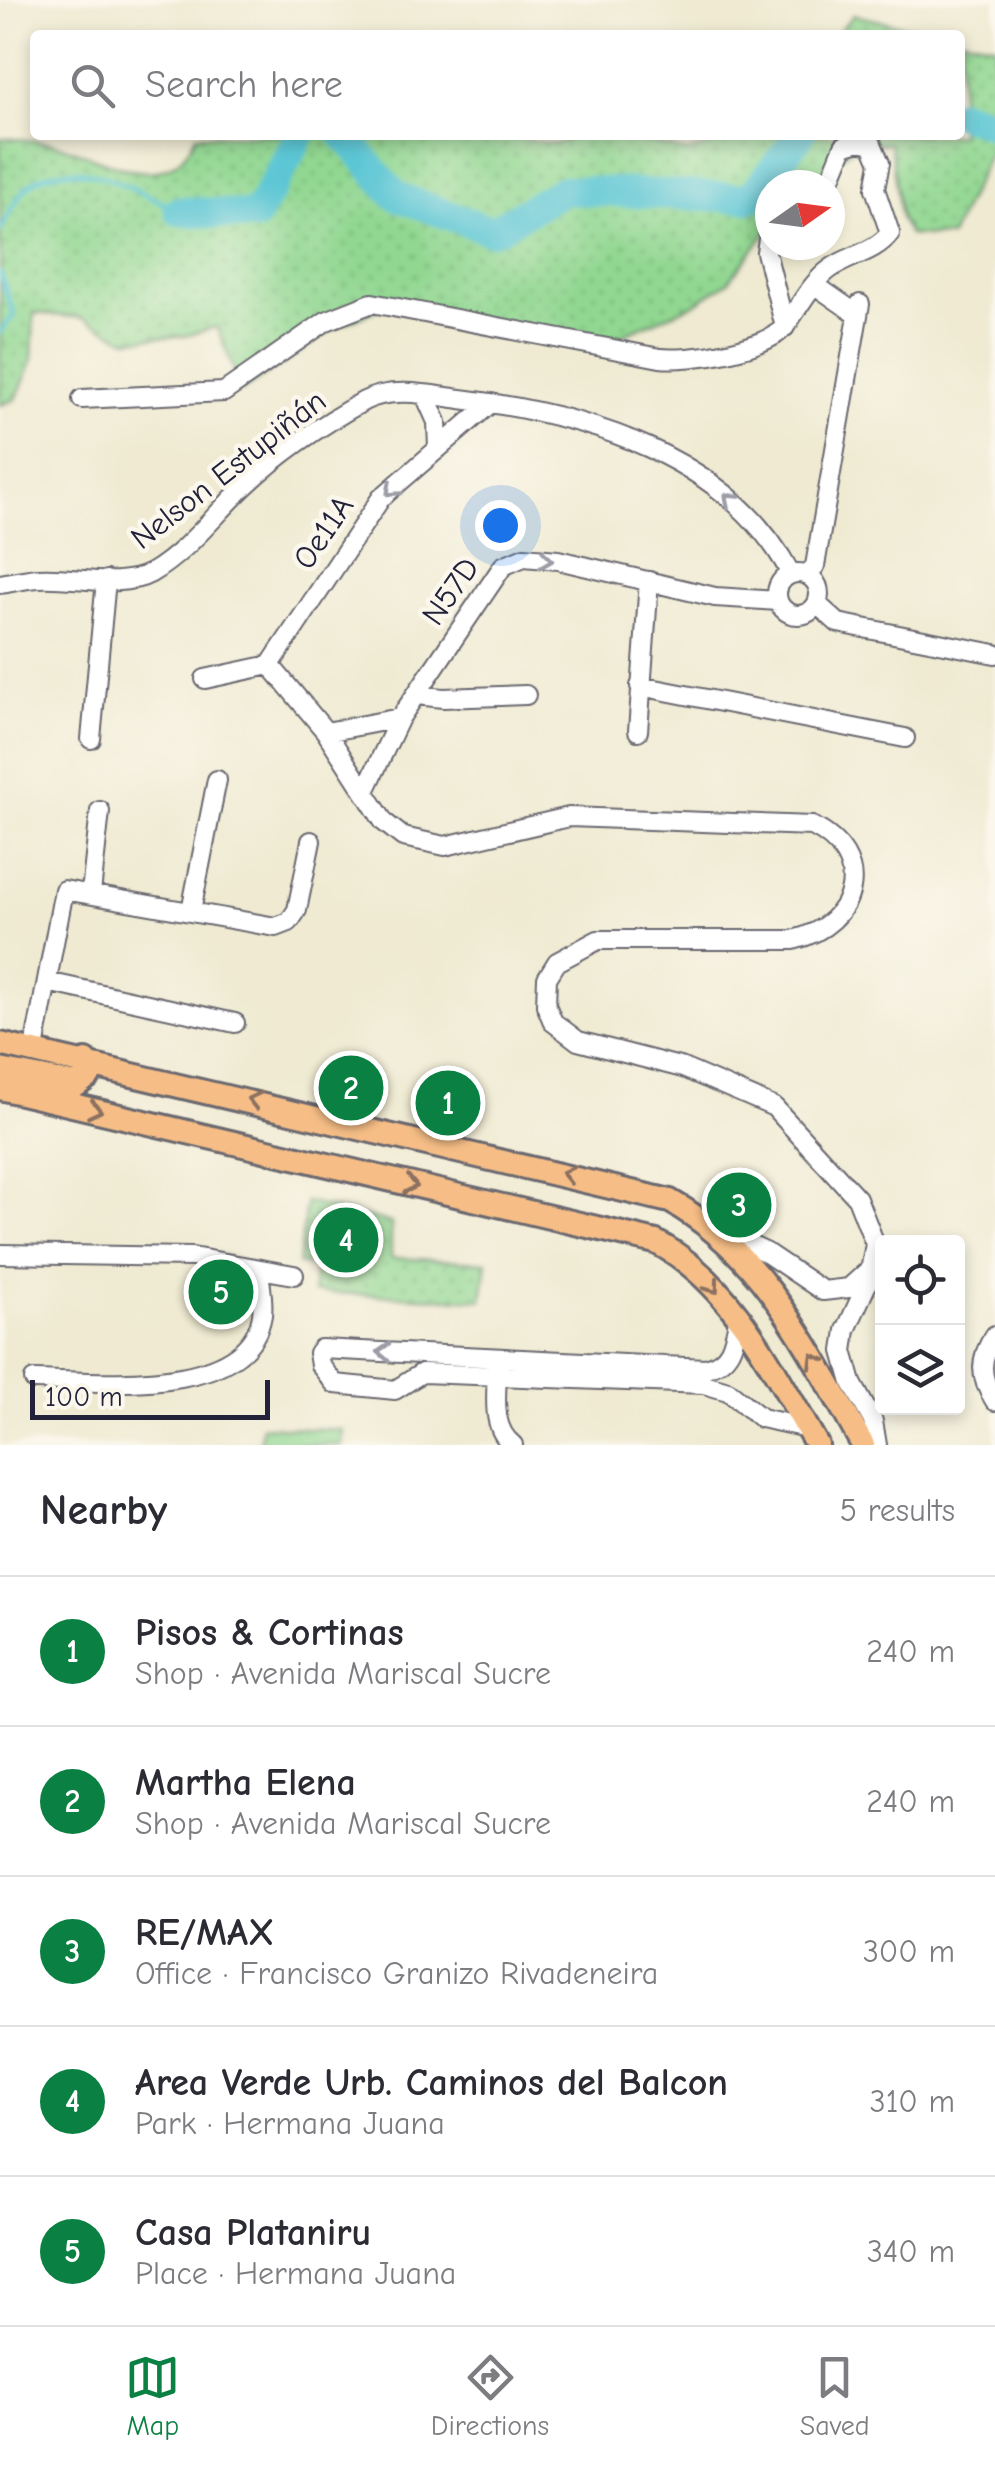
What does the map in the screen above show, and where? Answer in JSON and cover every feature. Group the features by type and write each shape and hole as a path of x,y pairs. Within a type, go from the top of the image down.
{"main road":[{"path":"0,1044 86,1061 670,1201 717,1230 782,1303 863,1445"},
{"path":"0,1070 78,1086 89,1076 86,1061"},
{"path":"0,1088 656,1242 701,1270 770,1362 810,1439"}],"street":[{"path":"82,398 224,392 326,321 372,303 678,360 761,342 785,327 814,285 839,264 882,244 890,233 875,189 879,154 867,142 848,144 835,170"},
{"path":"768,260 785,327"},
{"path":"816,604 796,616 778,601 779,585 815,566 853,306 839,264"},
{"path":"814,285 853,306"},
{"path":"425,394 437,422 438,449"},
{"name":"Nelson Estupiñán","path":"0,584 39,578 106,580 148,574 249,482 303,440 368,398 425,394 492,403 592,426 640,444 716,486 748,515 799,575"},
{"name":"Oe11A","path":"270,666 381,498 492,403"},
{"name":"N57D","path":"366,789 400,718 503,566 524,557 558,560 714,597 778,601"},
{"path":"799,575 818,588 816,604"},
{"path":"91,739 106,580"},
{"path":"638,731 649,581"},
{"path":"816,604 838,622 995,654"},
{"path":"205,679 270,666 326,732 384,822 403,837 445,846 568,817 812,826 829,834 841,850 852,890 836,921 816,934 793,940 598,940 557,962 547,978 546,1005 553,1022 578,1042 683,1068 774,1107 857,1198 875,1244 864,1294 846,1330 844,1352 852,1382 874,1422 877,1445"},
{"path":"640,686 905,738"},
{"path":"417,694 443,698 526,695"},
{"path":"326,732 400,718"},
{"path":"191,912 217,780"},
{"path":"91,893 100,811"},
{"path":"34,1049 64,890 276,927 290,922 296,910 311,841"},
{"path":"47,982 235,1023"},
{"path":"717,1230 764,1252 823,1292 849,1288 870,1269"},
{"path":"0,1254 192,1257 294,1275"},
{"path":"34,1380 156,1382 224,1362 256,1333 262,1316 259,1269"},
{"path":"422,1364 395,1390 336,1384 320,1365 318,1353 321,1349 422,1364 655,1374 720,1364 731,1350 738,1320"},
{"path":"995,1335 981,1364 985,1384 995,1400"},
{"path":"497,1368 501,1431 514,1445"},
{"path":"655,1374 720,1388 761,1418 810,1439"}],"green space":[{"path":"853,15 924,30 840,30"},
{"path":"965,39 995,45 995,141 950,237 909,235 901,220 890,144 876,143 846,153 827,170 755,170 755,247 728,282 693,305 615,338 594,340 390,304 336,327 242,391 217,327 185,336 125,339 83,318 34,313 32,362 16,399 0,405 0,138 55,144 137,171 170,167 193,140 529,140 556,144 565,140 639,140 687,152 729,140 965,140"},
{"path":"306,1202 391,1223 391,1258 487,1262 482,1300 313,1292 315,1265 298,1264"},
{"path":"262,1426 343,1430 342,1445 260,1445"}],"waterway":[{"path":"965,115 995,125"},
{"path":"179,211 256,216 297,140"},
{"path":"348,140 396,196 492,231 563,190 750,198 796,140"},
{"path":"0,230 25,189 42,177 61,171 102,176 179,211"},
{"path":"0,273 14,315 0,332"}],"place":[{"name":"Martha Elena","path":"351,1088"},
{"name":"Pisos & Cortinas","path":"448,1103"},
{"name":"RE/MAX","path":"739,1205"},
{"name":"Area Verde Urb. Caminos del Balcon","path":"346,1240"},
{"name":"Casa Plataniru","path":"221,1292"}]}
